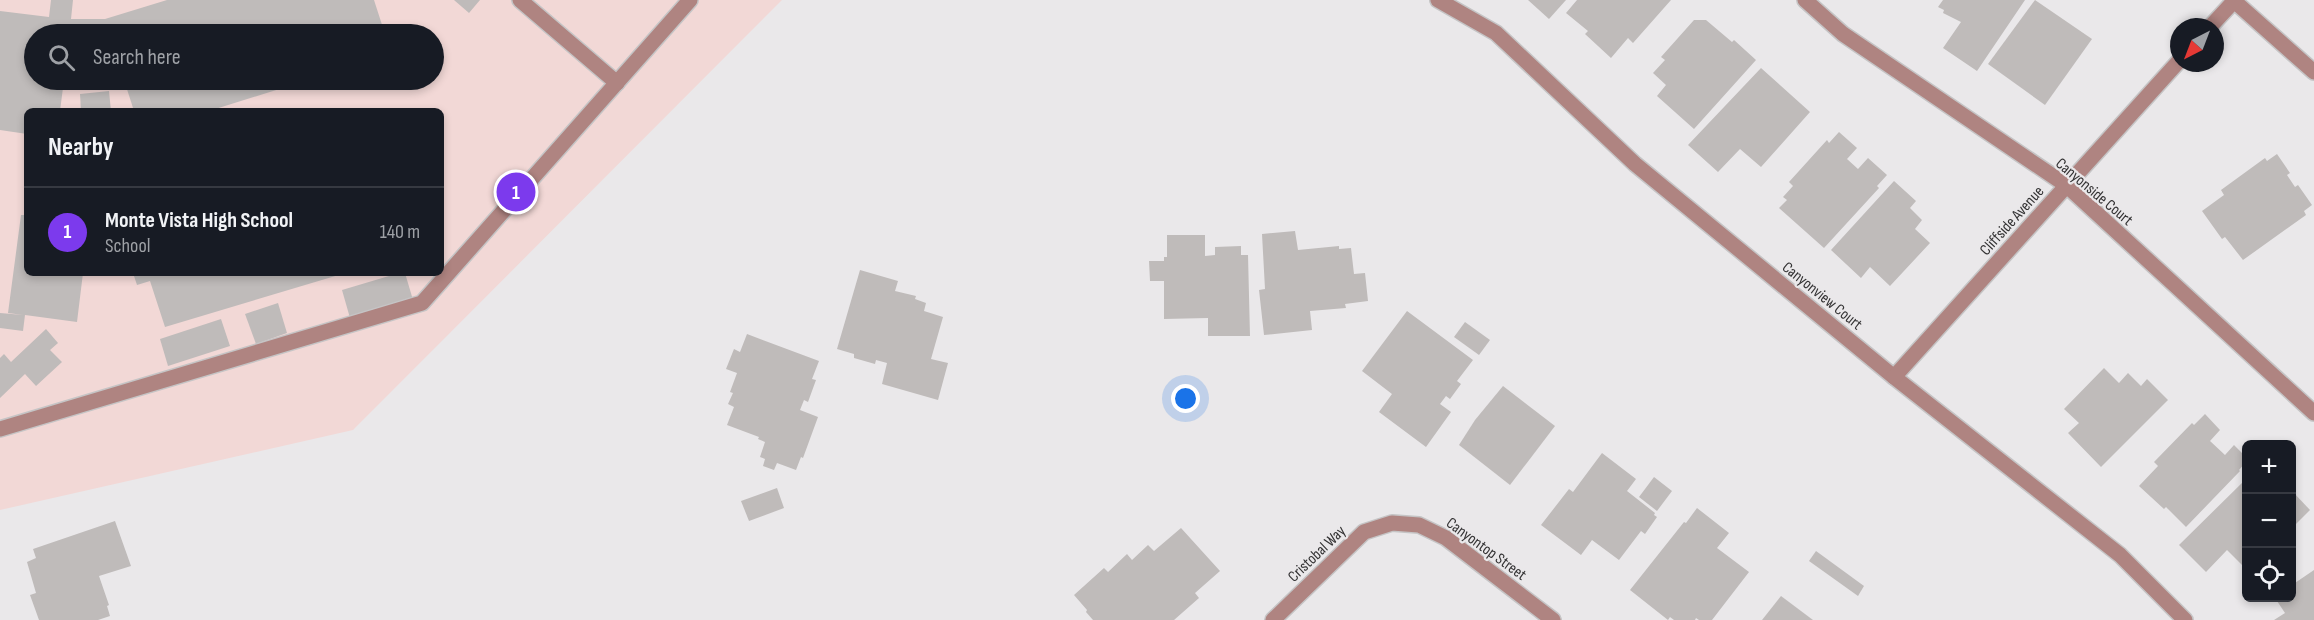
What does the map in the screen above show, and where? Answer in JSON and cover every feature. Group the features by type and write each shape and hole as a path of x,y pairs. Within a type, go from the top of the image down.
{"street":[{"path":"519,0 617,83"},
{"path":"0,429 422,303 690,0"},
{"name":"Canyonview Court","path":"1438,0 1496,33 1635,164 1894,377 2120,555 2185,620"},
{"name":"Canyonside Court","path":"1805,0 1842,34 2066,185 2314,413"},
{"path":"2218,18 2234,0 2314,72"},
{"name":"Cliffside Avenue","path":"1894,377 2170,71"},
{"name":"Cristobal Way","path":"1273,620 1364,532 1392,523"},
{"name":"Canyontop Street","path":"1392,523 1419,525 1446,538 1553,620"}],"shaded area":[{"path":"0,0 782,0 353,430 0,510"}],"building":[{"path":"51,0 73,0 71,19 105,19 167,0 374,0 382,24 24,24 24,90 63,90 60,108 24,108 24,134 0,130 0,11 49,17"},
{"path":"454,0 480,0 469,13"},
{"path":"1528,0 1566,0 1549,19"},
{"path":"1577,0 1671,0 1633,43 1628,38 1611,58 1585,34 1588,31 1566,13"},
{"path":"1943,0 2025,0 1977,71 1943,48 1961,22 1943,13 1944,10 1938,7"},
{"path":"2035,0 2092,39 2045,105 1988,64"},
{"path":"1694,20 1706,20 1732,42 1734,40 1756,60 1694,129 1657,96 1666,85 1653,73 1665,60 1661,57"},
{"path":"1761,68 1810,112 1761,167 1740,149 1718,172 1688,145"},
{"path":"127,90 276,90 219,108 133,108"},
{"path":"109,91 111,108 81,108 80,94"},
{"path":"1839,132 1857,148 1847,159 1858,169 1868,158 1887,175 1877,186 1879,188 1824,248 1779,208 1787,200 1783,197 1793,186 1789,182 1827,140 1829,143"},
{"path":"2277,154 2290,173 2287,175 2295,187 2298,185 2312,205 2304,211 2306,215 2243,260 2225,237 2222,239 2202,211 2224,195 2221,190 2265,158 2267,161"},
{"path":"1894,181 1916,201 1910,208 1922,220 1915,229 1930,243 1890,286 1870,267 1861,278 1831,250"},
{"path":"21,215 24,215 24,276 83,276 77,322 25,315 23,331 0,328 0,313 23,315 8,313"},
{"path":"1295,231 1298,250 1339,246 1339,249 1351,248 1354,274 1365,273 1368,301 1345,304 1346,308 1310,311 1312,330 1264,335 1259,290 1265,289 1262,234"},
{"path":"1167,235 1205,235 1205,256 1215,255 1215,247 1241,246 1241,255 1248,255 1250,336 1208,336 1208,318 1164,319 1164,281 1150,281 1149,261 1164,261 1164,257 1167,257"},
{"path":"860,270 898,281 895,291 916,296 915,299 926,303 924,311 943,317 931,359 948,363 938,400 882,384 887,363 876,360 875,364 854,358 854,354 837,349"},
{"path":"134,276 335,276 165,327 150,281 137,285"},
{"path":"389,276 406,276 413,300 350,318 342,290"},
{"path":"278,303 287,333 256,344 245,314"},
{"path":"1407,311 1473,360 1457,381 1461,384 1450,399 1446,396 1440,404 1451,412 1426,447 1379,412 1392,394 1362,371"},
{"path":"221,319 230,346 168,366 160,339"},
{"path":"1465,322 1490,340 1479,355 1454,337"},
{"path":"46,329 58,343 50,350 62,362 36,386 25,374 0,398 0,358 4,354 11,362"},
{"path":"747,334 819,361 812,379 816,380 808,402 804,400 800,410 818,417 803,458 801,457 796,470 777,463 774,470 763,466 765,459 760,457 765,442 758,439 759,437 727,425 734,407 728,404 737,373 726,369 734,349 740,352"},
{"path":"2104,368 2119,383 2128,373 2141,386 2147,379 2168,400 2101,467 2068,433 2079,423 2064,409"},
{"path":"1503,386 1555,426 1510,485 1459,445 1475,420"},
{"path":"2205,414 2220,430 2210,441 2225,455 2234,445 2242,453 2242,467 2186,527 2166,507 2164,509 2139,486 2158,466 2154,462 2192,423 2194,425"},
{"path":"1602,453 1636,479 1627,491 1657,517 1645,534 1641,531 1619,560 1592,540 1581,555 1541,525 1569,489 1573,492"},
{"path":"1654,477 1672,491 1657,511 1639,497"},
{"path":"2242,483 2242,565 2227,550 2206,572 2179,545"},
{"path":"777,488 784,508 749,521 741,501"},
{"path":"2296,495 2310,510 2296,524"},
{"path":"1697,508 1729,533 1717,548 1749,572 1712,620 1696,618 1695,620 1674,620 1670,617 1668,620 1630,590"},
{"path":"115,521 131,566 99,576 109,605 107,606 110,616 98,620 39,620 30,595 36,593 27,562 36,558 33,549"},
{"path":"1181,528 1220,571 1195,593 1199,598 1174,620 1093,620 1074,595 1104,568 1108,572 1127,554 1132,560 1148,545 1154,551"},
{"path":"1816,551 1864,586 1858,596 1809,561"},
{"path":"2314,570 2314,620 2274,620 2285,613 2278,602 2296,602 2296,582"},
{"path":"1781,596 1813,620 1762,620"}],"place":[{"name":"Monte Vista High School","path":"516,192"}]}
